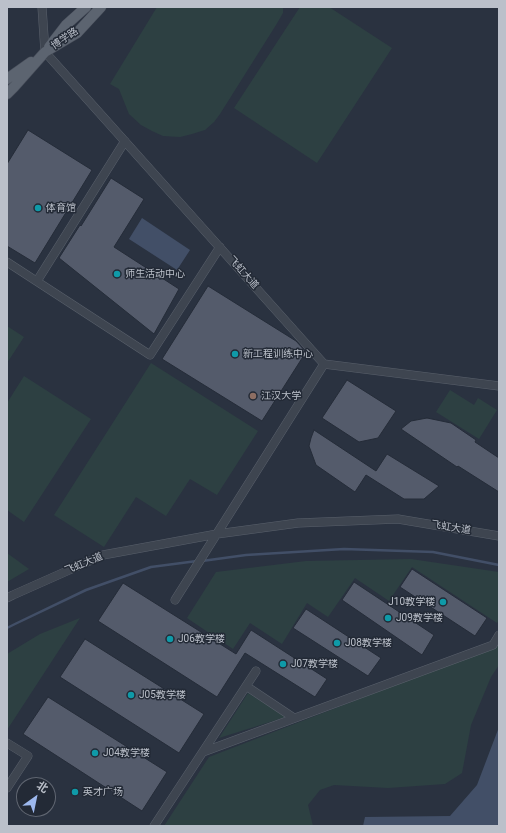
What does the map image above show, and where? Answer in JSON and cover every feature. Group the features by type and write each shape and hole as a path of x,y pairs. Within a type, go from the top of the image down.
{"main road":[{"name":"博学路","path":"7,94 45,52 66,25 86,7"},
{"name":"博学路","path":"7,79 45,52 77,33 101,7"}],"street":[{"path":"42,7 45,52"},
{"name":"飞虹大道","path":"45,52 324,364"},
{"path":"37,281 125,141"},
{"path":"7,262 150,355 220,247"},
{"path":"175,600 324,364 499,386"},
{"name":"飞虹大道","path":"7,598 103,555 217,534 298,523 398,519 499,536"},
{"path":"203,752 493,645 499,635"},
{"path":"154,826 256,671"},
{"path":"246,686 294,718"},
{"path":"7,743 28,756 7,788"}],"shaded area":[{"path":"157,7 283,7 283,13 276,25 220,114 205,130 180,137 163,136 152,131 141,125 129,114 119,89 110,84"},
{"path":"300,7 329,7 392,48 317,163 234,108"},
{"path":"7,326 24,337 7,363"},
{"path":"151,363 258,431 217,495 190,479 166,516 136,497 104,547 54,515"},
{"path":"24,376 91,419 24,522 7,510 7,403"},
{"path":"450,390 474,405 478,398 497,410 479,439 436,412"},
{"path":"7,553 29,569 7,582"},
{"path":"411,559 499,572 499,620 497,623 412,567 389,601 355,578 328,617 307,603 282,644 250,623 233,649 187,618 216,572 306,561"},
{"path":"80,618 7,730 7,654 40,634"},
{"path":"499,640 499,665 491,677 471,725 462,773 445,784 388,788 334,785 320,790 308,805 313,826 164,826 209,757 496,646"},
{"path":"248,693 286,717 219,738"}],"water":[{"path":"142,218 190,250 177,270 129,239"},
{"path":"499,727 499,826 363,826 365,817 450,816 477,785"}],"building":[{"name":"体育馆","path":"28,130 92,170 35,263 7,246 7,164"},
{"name":"师生活动中心","path":"111,178 144,199 114,247 179,289 154,334 59,258"},
{"name":"新工程训练中心","path":"208,286 296,341 306,352 262,421 162,359"},
{"path":"347,380 396,411 378,438 359,442 322,418"},
{"path":"427,418 451,423 476,440 475,442 499,458 499,492 458,466 457,467 401,429 411,421"},
{"path":"314,430 376,471 387,454 439,486 424,499 404,499 366,475 355,492 316,465 309,446"},
{"name":"J10教学楼","path":"412,569 487,618 475,636 400,587"},
{"name":"J09教学楼","path":"354,582 434,635 422,655 342,600"},
{"name":"J06教学楼","path":"123,583 236,654 251,630 327,679 315,697 245,653 217,697 98,621"},
{"name":"J08教学楼","path":"306,609 381,658 368,676 293,628"},
{"name":"J05教学楼","path":"85,639 204,714 179,753 60,677"},
{"name":"J04教学楼","path":"48,697 167,772 142,811 23,734"}],"waterway":[{"path":"202,561 246,555 344,549 433,552 499,565"},
{"path":"7,628 86,590 151,567 197,561"}],"place":[{"name":"体育馆","path":"38,208"},
{"name":"师生活动中心","path":"117,274"},
{"name":"新工程训练中心","path":"235,354"},
{"name":"江汉大学","path":"253,396"},
{"name":"J10教学楼","path":"443,602"},
{"name":"J09教学楼","path":"388,618"},
{"name":"J06教学楼","path":"170,639"},
{"name":"J08教学楼","path":"337,643"},
{"name":"J07教学楼","path":"283,664"},
{"name":"J05教学楼","path":"131,695"},
{"name":"J04教学楼","path":"95,753"},
{"name":"英才广场","path":"75,792"}]}
